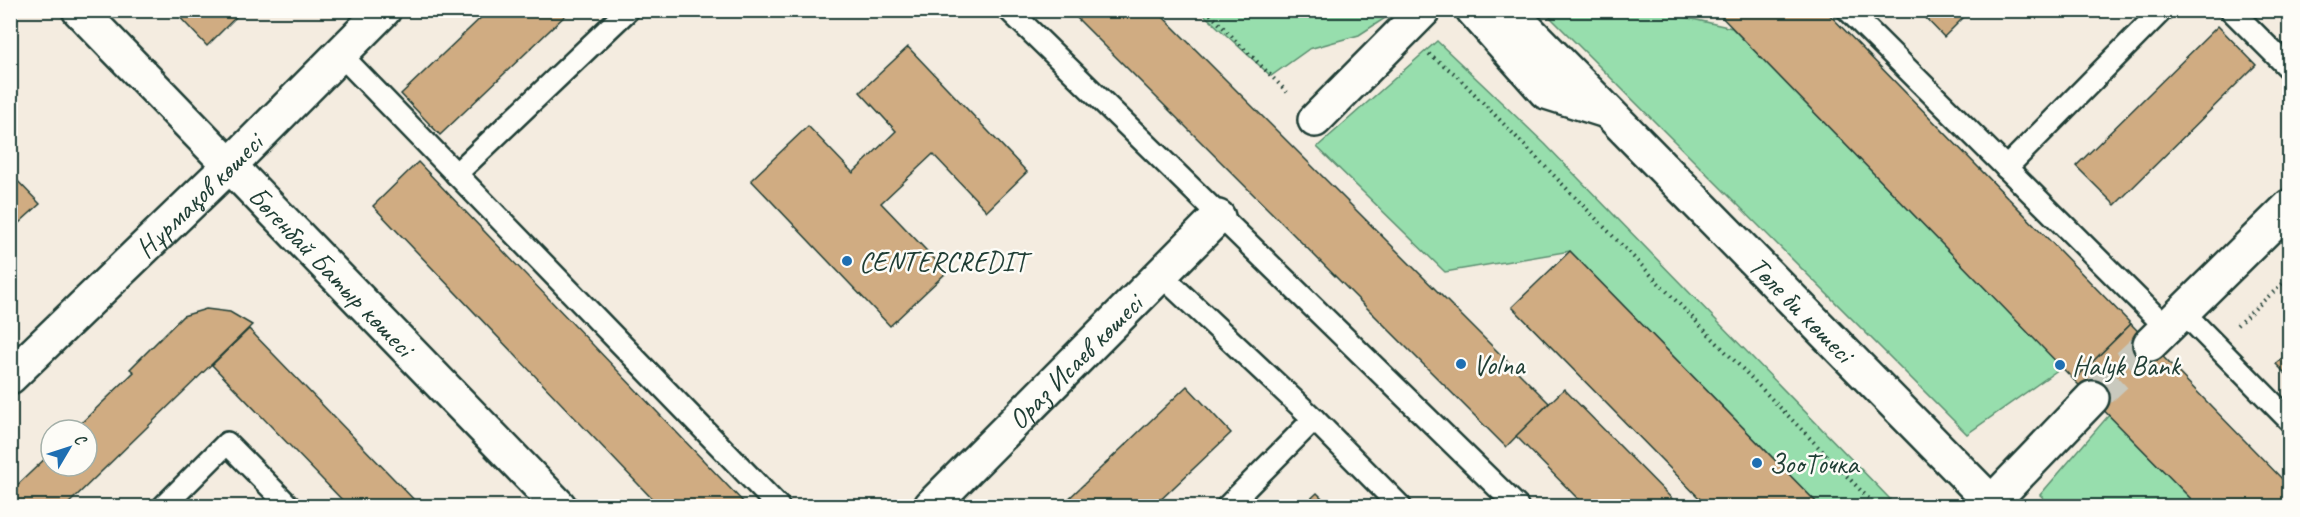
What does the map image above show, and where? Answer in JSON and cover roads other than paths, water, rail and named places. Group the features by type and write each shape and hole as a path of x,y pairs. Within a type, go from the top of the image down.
{"street":[{"name":"Бөгенбай Батыр көшесі","path":"79,10 559,507"},
{"name":"Нұрмақов көшесі","path":"10,377 229,166 384,10"},
{"name":"Төле би көшесі","path":"1473,10 1546,92 1607,112"},
{"name":"Төле би көшесі","path":"1503,10 1514,16 1993,505"},
{"path":"1315,120 1413,21"},
{"path":"2167,328 2289,206"},
{"name":"Ораз Исаев көшесі","path":"931,507 1218,217"},
{"path":"1993,505 2092,398"}],"lane":[{"path":"456,174 627,10"},
{"path":"1009,10 1218,217 1517,507"},
{"path":"1848,10 2167,328 2210,339 2289,420"},
{"path":"2006,168 2162,10"},
{"path":"2231,10 2289,69"},
{"path":"340,54 778,507"},
{"path":"1161,275 1314,419 1400,507"},
{"path":"1228,507 1314,419"},
{"path":"164,507 227,443 289,507"}],"tunnel":[{"path":"2092,398 2150,344"}],"place":[{"name":"CENTERCREDIT","path":"847,261"},
{"name":"Volna","path":"1461,364"},
{"name":"Halyk Bank","path":"2060,365"},
{"name":"ЗооТочка","path":"1757,463"}]}
